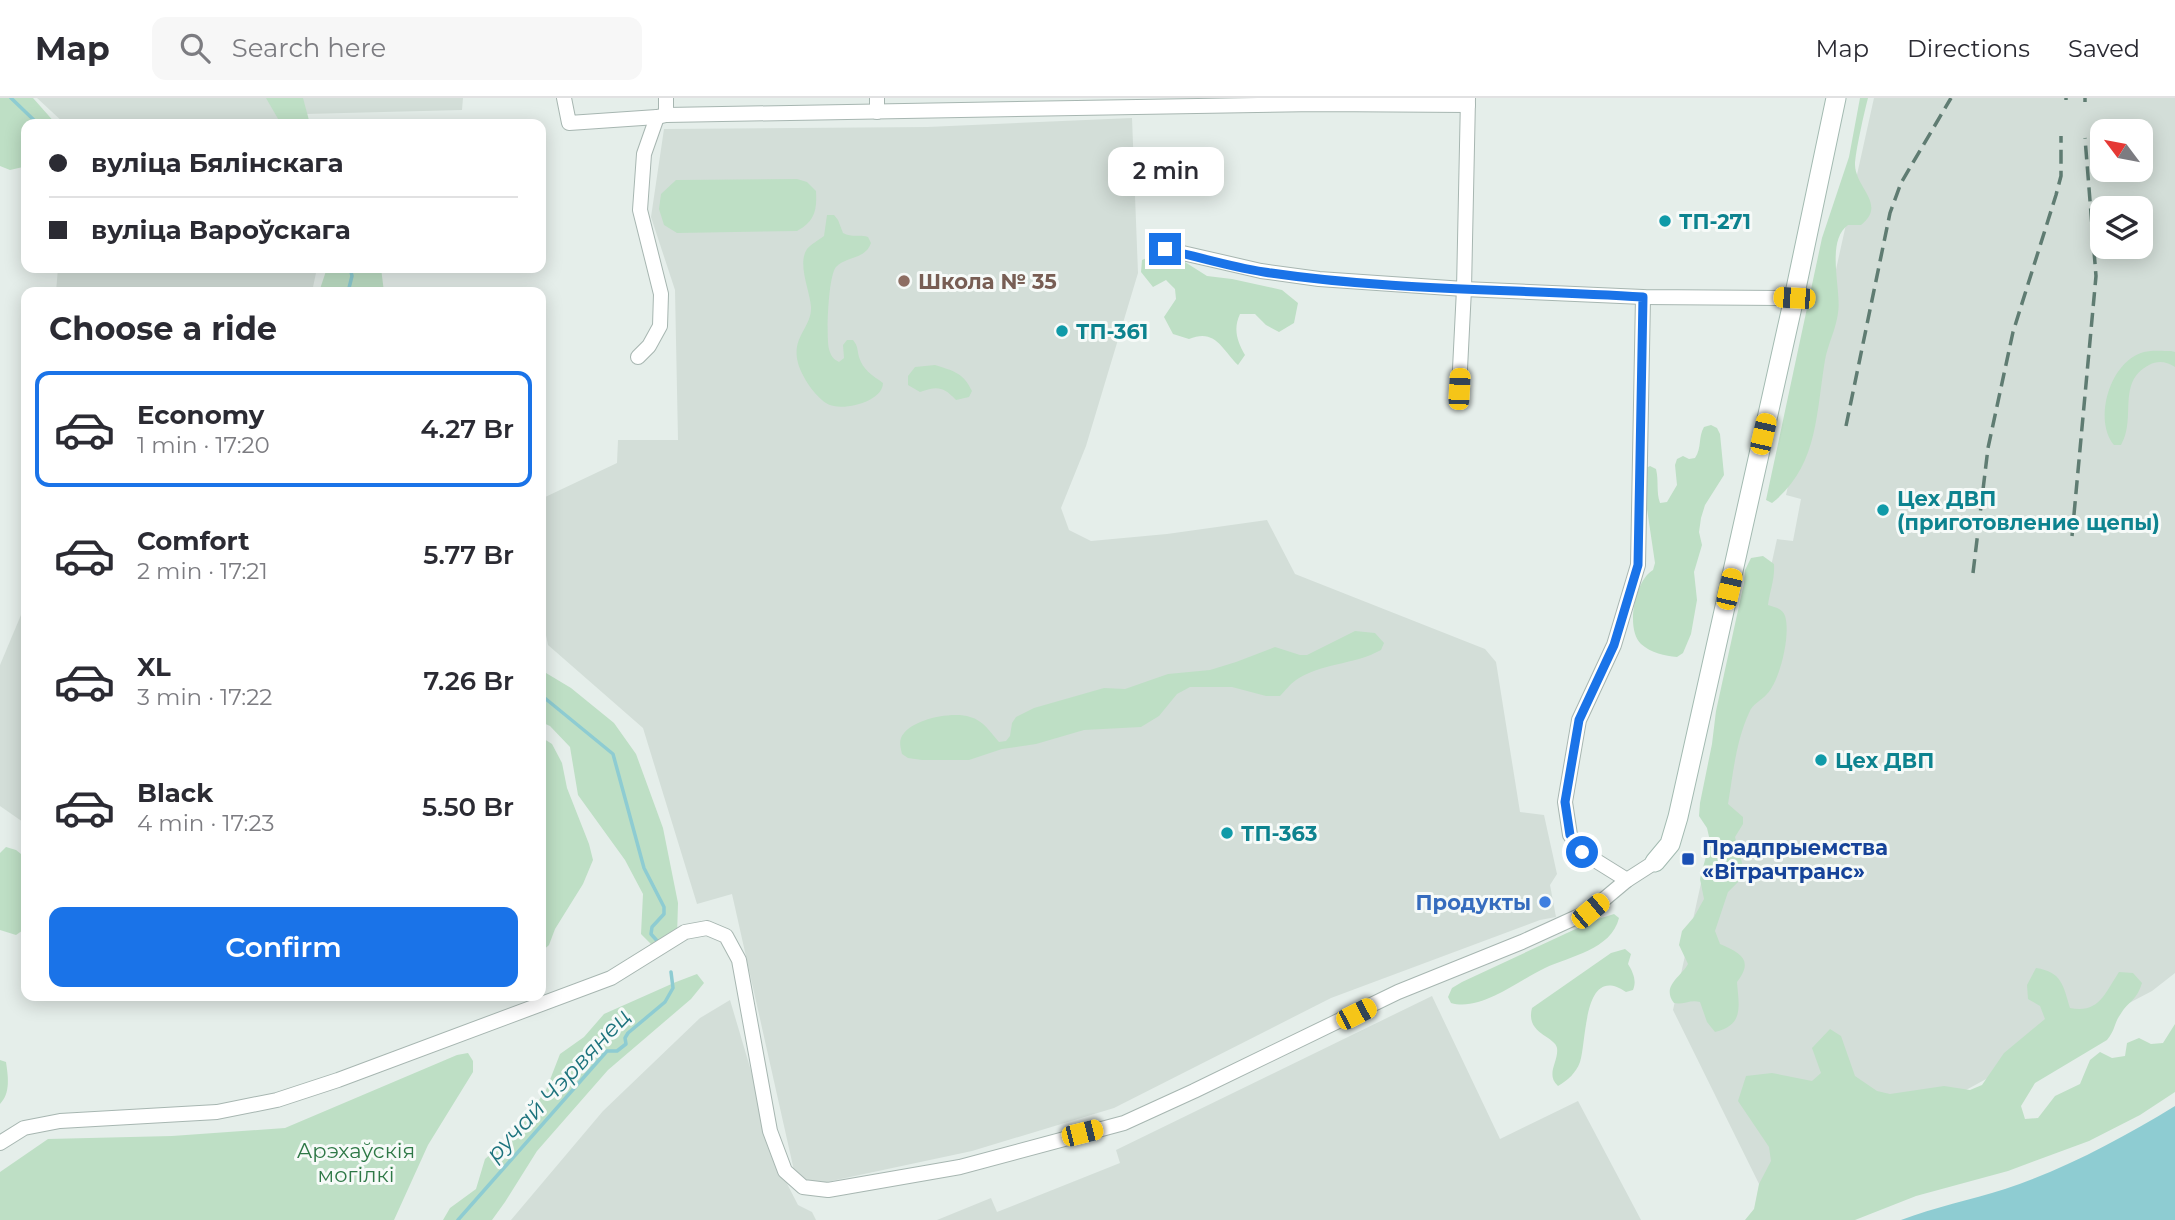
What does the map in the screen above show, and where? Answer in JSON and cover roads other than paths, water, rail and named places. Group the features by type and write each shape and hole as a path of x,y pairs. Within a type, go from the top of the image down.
{"main road":[{"path":"1655,862 1670,844 1678,817 1836,98"}],"street":[{"path":"564,98 569,123 877,105 1468,101 1459,389"},
{"path":"638,358 649,346 660,326 661,294 640,210 644,154 666,98"},
{"path":"1165,249 1272,273 1319,279 1643,297 1794,298"},
{"path":"1627,880 1582,852 1570,835 1565,802 1579,720 1614,645 1638,565 1643,297"},
{"path":"0,1143 24,1128 60,1121 217,1112 277,1100 338,1080 611,978 685,932 707,928 726,936 738,960 770,1130 785,1171 803,1187 828,1190 882,1181 960,1167 1124,1123 1398,992 1522,942 1590,911 1627,880 1655,862"}],"water":[{"path":"2175,1106 2175,1220 1901,1220 2005,1189 2071,1163"}],"waterway":[{"name":"ручай Чэрвянец","path":"11,98 33,119"},
{"name":"ручай Чэрвянец","path":"349,287 351,273"},
{"name":"ручай Чэрвянец","path":"546,699 613,754 644,868 664,907 664,914 652,927 651,934 659,943"},
{"name":"ручай Чэрвянец","path":"458,1220 607,1051 617,1051 626,1044 628,1033 665,1002 673,988 671,972"}],"railway":[{"path":"1846,426 1890,213 1901,183 1951,98"},
{"path":"1973,573 1988,448 2013,332 2061,176 2061,136"},
{"path":"2072,536 2096,276 2085,138"}],"place":[{"name":"ТП-271","path":"1665,221"},
{"name":"Школа № 35","path":"904,281"},
{"name":"ТП-361","path":"1062,331"},
{"name":"Цех ДВП (приготовление щепы)","path":"1883,510"},
{"name":"Цех ДВП","path":"1821,760"},
{"name":"ТП-363","path":"1227,833"},
{"name":"Прадпрыемства «Вітрачтранс»","path":"1688,859"},
{"name":"Продукты","path":"1545,902"}],"park label":[{"name":"Арэхаўскія могілкі","path":"356,1162"}]}
